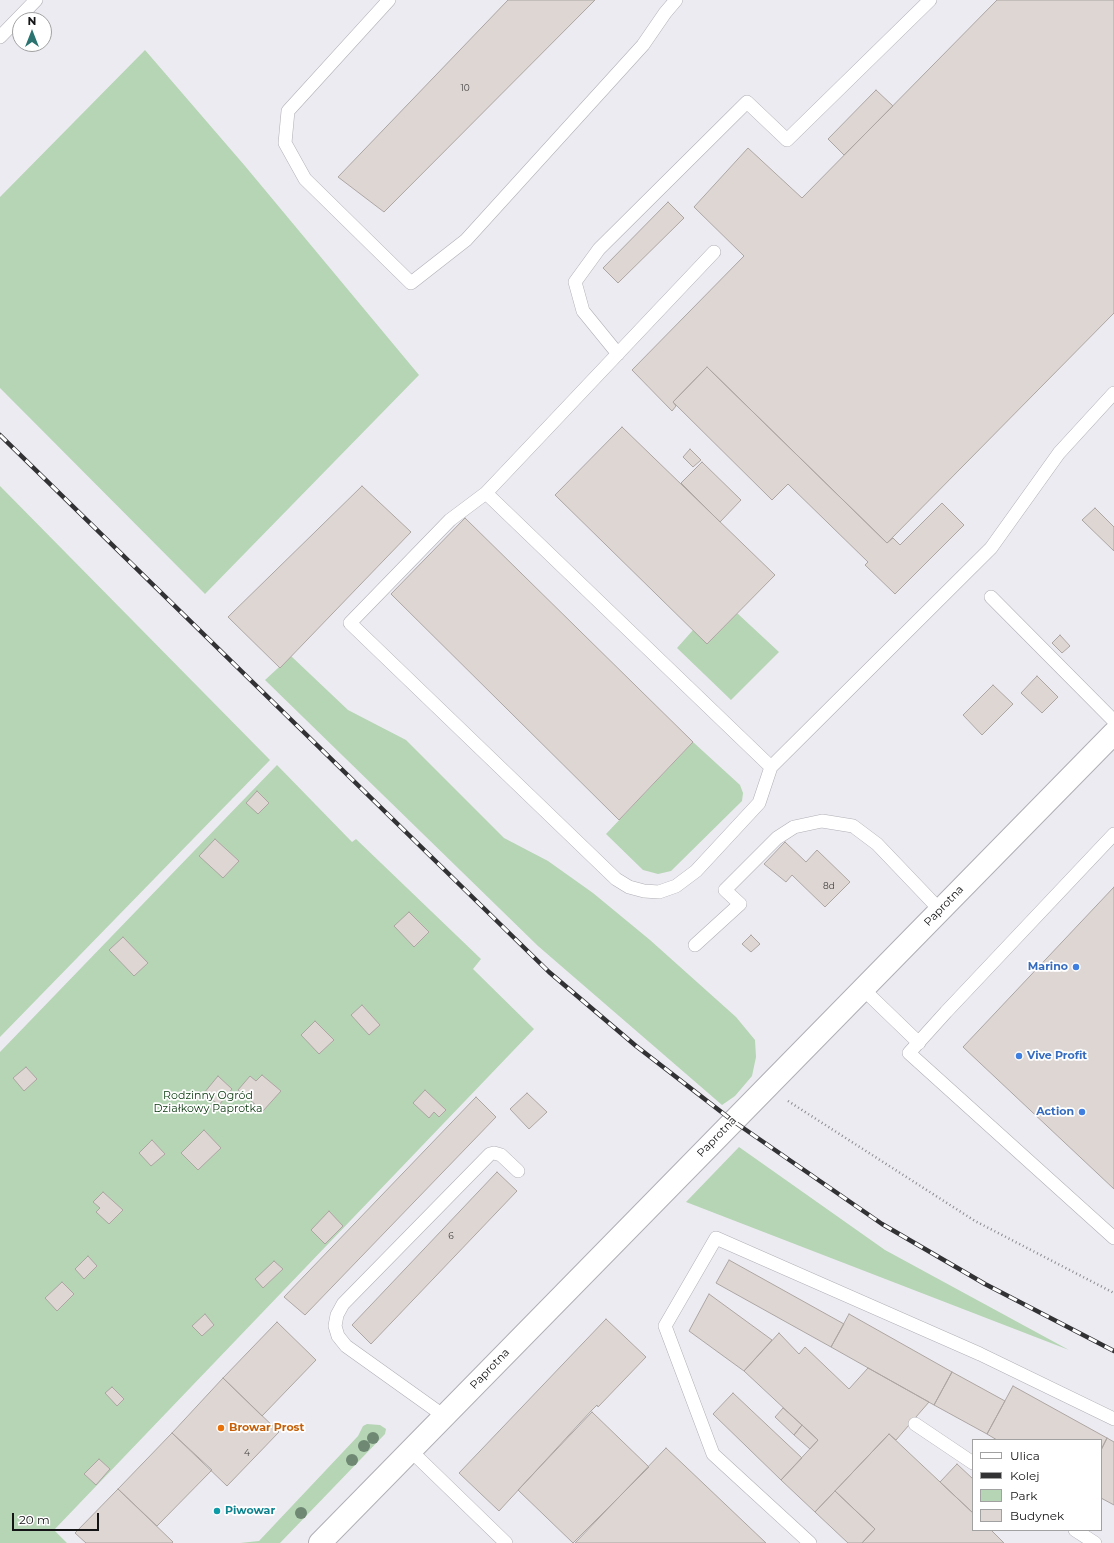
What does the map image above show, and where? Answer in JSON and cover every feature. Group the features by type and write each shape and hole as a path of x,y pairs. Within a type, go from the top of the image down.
{"street":[{"name":"Paprotna","path":"320,1543 1114,733"}],"lane":[{"path":"0,37 36,0"},
{"path":"389,0 288,111 285,143 305,179 411,283 466,240 643,45 664,13 676,0"},
{"path":"618,354 583,311 575,282 599,249 747,102 787,140 930,0"},
{"path":"714,252 486,492 450,520 350,623 593,858 616,879 629,887 644,891 659,892 676,886 696,871 759,803 771,767 991,548 1059,453 1114,393"},
{"path":"486,492 771,767"},
{"path":"991,597 1114,721"},
{"path":"695,945 740,904 725,890 777,838 794,827 822,821 854,826 877,844 940,910"},
{"path":"1114,834 951,1006 909,1053 1114,1238"},
{"path":"863,989 919,1043"},
{"path":"444,1416 346,1346 338,1336 335,1326 337,1315 343,1304 490,1154 500,1154 518,1170"},
{"path":"810,1543 713,1454 664,1326 716,1238 980,1354 1114,1419"},
{"path":"915,1424 972,1461"},
{"path":"410,1450 506,1543"},
{"path":"1077,1531 1095,1543"}],"path":[{"path":"766,1087 975,1221 1114,1294"}],"green space":[{"path":"145,50 245,166 419,375 205,594 0,388 0,197"},
{"path":"0,486 270,760 0,1037"},
{"path":"737,613 779,652 731,700 677,648 693,630 707,644"},
{"path":"291,656 348,710 406,740 504,838 548,861 593,893 650,940 736,1017 755,1040 756,1057 752,1076 735,1096 722,1105 538,946 265,680"},
{"path":"693,742 740,785 743,793 742,801 671,871 658,874 643,870 606,834"},
{"name":"Rodzinny Ogród Działkowy Paprotka","path":"277,765 352,842 356,839 481,959 473,969 534,1029 54,1530 67,1543 0,1543 0,1052"},
{"path":"739,1147 885,1250 1069,1350 686,1202"},
{"path":"367,1424 380,1425 386,1429 385,1434 280,1543 240,1543 259,1541 358,1436 363,1426"}],"building":[{"path":"508,0 595,0 384,212 338,177"},
{"path":"997,0 1114,0 1114,313 887,543 707,367 673,402 676,406 672,411 632,370 744,256 694,207 748,148 802,198"},
{"path":"876,90 893,106 844,155 828,139"},
{"path":"668,202 684,218 618,283 603,268"},
{"path":"707,367 887,543 893,538 900,545 942,503 964,525 895,594 865,565 868,562 788,484 772,500 673,402"},
{"path":"622,427 775,575 707,644 555,495"},
{"path":"690,449 701,460 693,467 683,457"},
{"path":"702,462 741,500 720,522 681,483"},
{"path":"362,486 411,532 280,668 228,617"},
{"path":"1095,508 1114,527 1114,551 1082,520"},
{"path":"465,518 693,742 619,820 391,594"},
{"path":"1060,635 1070,646 1062,653 1052,643"},
{"path":"1037,676 1058,697 1042,713 1021,693"},
{"path":"993,685 1013,704 982,735 963,715"},
{"path":"257,791 269,803 258,814 246,803"},
{"path":"215,839 239,861 223,878 199,856"},
{"path":"785,842 806,862 817,850 850,882 825,907 792,875 786,882 764,864"},
{"name":"Marino","path":"1114,887 1114,1189 963,1047"},
{"path":"409,912 429,932 414,947 394,926"},
{"path":"751,935 760,944 751,952 742,944"},
{"path":"123,937 148,963 134,976 109,950"},
{"path":"362,1005 380,1025 369,1035 351,1015"},
{"path":"315,1021 334,1040 319,1054 301,1035"},
{"path":"26,1067 37,1079 24,1091 13,1078"},
{"path":"262,1075 281,1091 263,1111 238,1090 250,1076 256,1081"},
{"path":"218,1076 232,1089 219,1105 204,1093"},
{"path":"425,1090 446,1110 439,1117 434,1112 429,1118 413,1103"},
{"path":"527,1093 547,1112 529,1129 510,1109"},
{"path":"476,1097 496,1117 305,1315 284,1297"},
{"path":"204,1130 221,1148 198,1170 181,1153"},
{"path":"152,1140 165,1154 151,1166 139,1153"},
{"path":"497,1172 517,1191 371,1344 352,1325"},
{"path":"103,1192 123,1210 109,1224 96,1212 100,1208 93,1202"},
{"path":"329,1211 343,1226 325,1244 311,1230"},
{"path":"88,1256 97,1266 84,1279 75,1269"},
{"path":"729,1260 844,1324 831,1347 716,1283"},
{"path":"274,1261 283,1269 263,1288 255,1279"},
{"path":"62,1282 74,1294 57,1311 45,1298"},
{"path":"709,1294 772,1340 744,1371 689,1331"},
{"path":"205,1314 214,1325 202,1336 192,1326"},
{"path":"849,1314 952,1372 934,1405 831,1347"},
{"path":"606,1319 646,1357 598,1407 597,1405 591,1411 499,1511 459,1473"},
{"path":"277,1322 316,1360 262,1416 223,1378"},
{"path":"779,1333 799,1354 805,1347 849,1389 868,1368 929,1402 896,1440 889,1434 815,1512 781,1480 818,1440 744,1371"},
{"path":"952,1372 1005,1401 987,1434 934,1405"},
{"path":"223,1378 279,1432 227,1486 172,1433"},
{"path":"1013,1386 1107,1438 1102,1448 1102,1439 995,1439 987,1434"},
{"path":"112,1387 124,1399 117,1406 105,1393"},
{"path":"733,1393 802,1458 781,1480 713,1414"},
{"path":"783,1408 802,1425 794,1435 775,1417"},
{"path":"592,1412 649,1467 573,1543 518,1490"},
{"path":"802,1425 818,1440 810,1449 794,1435"},
{"path":"172,1433 212,1470 157,1526 118,1489"},
{"path":"889,1434 972,1512 972,1531 992,1531 1004,1543 862,1543 875,1529 835,1491"},
{"path":"1107,1438 1114,1442 1114,1505 1102,1499 1102,1448"},
{"path":"666,1448 685,1466 766,1543 575,1543"},
{"path":"99,1459 110,1469 96,1485 84,1474"},
{"path":"957,1464 972,1478 972,1512 940,1482"},
{"path":"118,1489 173,1542 86,1543 75,1533"},
{"path":"835,1491 875,1529 862,1543 848,1543 815,1512"}],"railway":[{"path":"0,435 549,972 636,1046 733,1121 882,1224 985,1284 1114,1351"}],"place":[{"name":"Marino","path":"1076,967"},
{"name":"Vive Profit","path":"1019,1056"},
{"name":"Action","path":"1082,1112"},
{"name":"Browar Prost","path":"221,1428"},
{"name":"Piwowar","path":"217,1511"}]}
